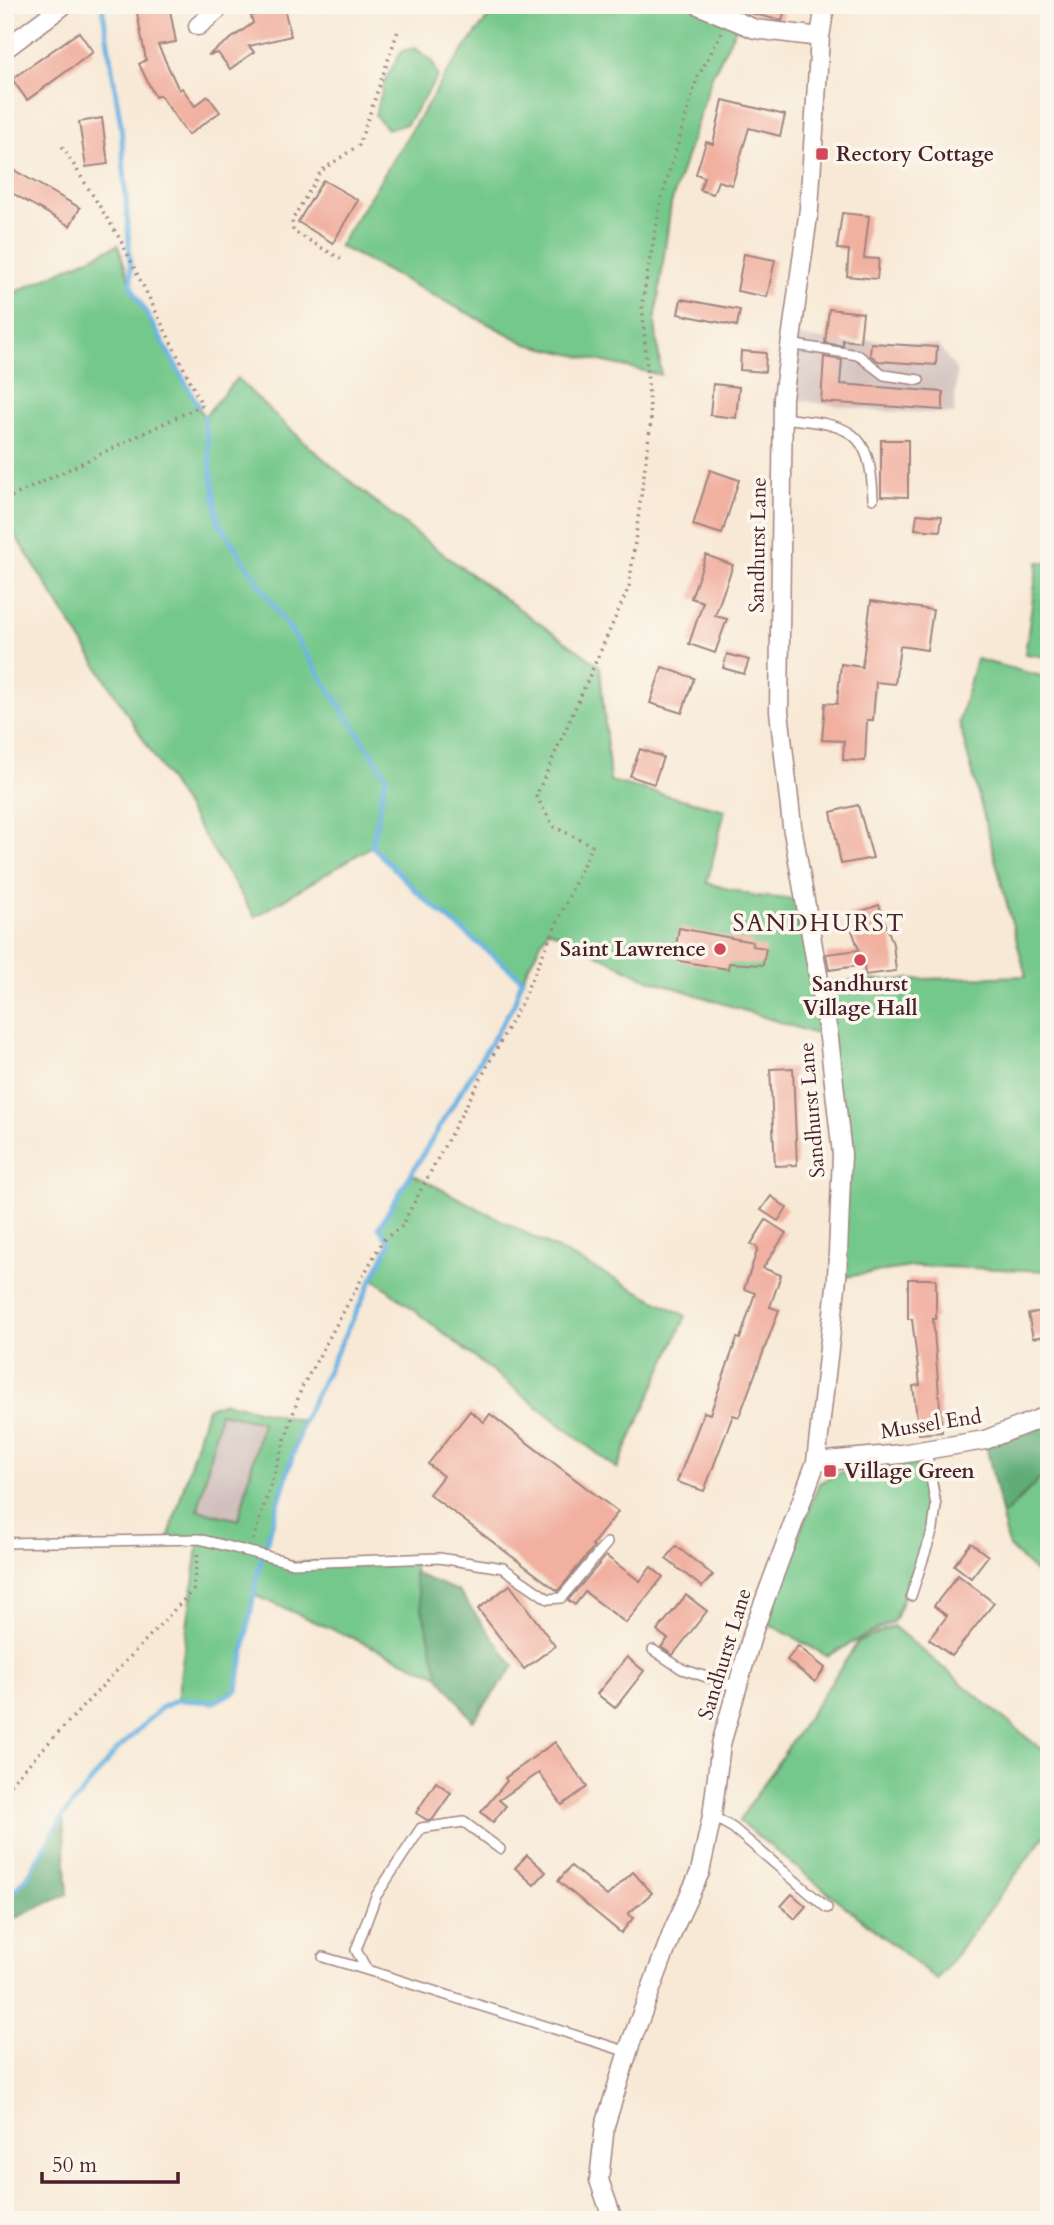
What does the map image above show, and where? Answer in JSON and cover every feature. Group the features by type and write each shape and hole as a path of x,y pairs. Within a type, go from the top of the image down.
{"street":[{"path":"5,49 64,5"},
{"path":"198,26 223,5"},
{"path":"698,5 755,29 820,37"},
{"name":"Sandhurst Lane","path":"613,2220 599,2180 605,2125 628,2052 674,1928 700,1872 712,1816 721,1744 737,1687 754,1629 816,1462 837,1278 842,1154 829,1038 795,849 779,711 782,418 789,344 809,209 820,37 825,5"},
{"name":"Mussel End","path":"816,1462 926,1450 985,1440 1049,1415"}],"lane":[{"path":"789,344 858,355 884,374 919,380"},
{"path":"782,418 832,424 847,431 867,450 872,467 873,499"},
{"path":"911,1596 933,1529 936,1506 926,1450"},
{"path":"5,1543 199,1539 293,1563 439,1558 503,1568 548,1599 561,1598 607,1543"},
{"path":"653,1650 682,1669 737,1687"},
{"path":"712,1816 733,1828 827,1908"},
{"path":"367,1970 356,1950 376,1896 421,1828 464,1822 500,1849"},
{"path":"323,1957 628,2052"}],"path":[{"path":"250,1550 301,1389 383,1240 401,1227 520,1005 592,845 554,827 536,796 629,587 651,421 642,303 661,200 696,79 729,18"},
{"path":"341,259 293,231 292,220 321,171 359,145 399,29"},
{"path":"5,500 202,405 120,239 62,146"},
{"path":"5,1789 193,1590 199,1539"}],"shaded area":[{"path":"790,335 864,346 866,340 938,345 957,371 954,414 877,411 783,398"},
{"path":"220,1413 262,1422 240,1520 198,1510"}],"green space":[{"path":"497,5 698,5 739,22 712,76 671,204 655,322 661,375 527,344 339,246 449,70"},
{"path":"415,48 432,61 438,76 407,124 387,129 375,115 386,78 402,51"},
{"path":"118,245 132,288 204,417 237,378 279,419 366,494 458,565 600,666 610,781 725,810 707,883 755,896 802,900 819,982 1026,976 959,722 976,659 1049,678 1049,1271 918,1266 837,1278 840,1232 828,1038 642,977 548,929 522,979 422,897 372,846 255,917 5,519 5,297"},
{"path":"1038,562 1049,563 1049,657 1025,654"},
{"path":"412,1174 686,1316 617,1469 373,1278 390,1243 379,1227"},
{"path":"224,1402 303,1421 264,1553 293,1563 412,1559 439,1676 254,1595 237,1690 214,1702 177,1700 199,1540 168,1540 207,1408","holes":["220,1413 262,1422 239,1520 198,1510"]},
{"path":"1049,1415 1049,1469 1002,1517 985,1440"},
{"path":"914,1465 923,1469 929,1488 930,1507 928,1527 917,1565 894,1621 827,1656 766,1622 819,1483 839,1473"},
{"path":"1049,1469 1049,1585 1009,1547 1002,1517"},
{"path":"413,1573 458,1591 514,1666 473,1721 439,1676"},
{"path":"893,1626 1049,1756 1049,1830 937,1980 739,1821 858,1642"},
{"path":"63,1816 68,1894 5,1923 5,1899 26,1879"}],"building":[{"path":"140,5 169,5 176,42 158,45 179,90 182,88 195,106 208,96 220,112 188,135 160,95 155,97 139,64 146,60 137,13 142,12"},
{"path":"739,5 786,5 782,21 739,10"},
{"path":"284,8 291,36 249,46 254,52 230,69 218,53 208,55 253,23 251,16"},
{"path":"79,32 93,52 27,100 12,79"},
{"path":"723,100 785,115 780,136 749,128 732,185 718,181 713,194 700,190 704,177 696,174 706,142 713,144"},
{"path":"102,118 108,164 86,167 79,122"},
{"path":"5,165 80,208 70,226 5,189"},
{"path":"323,180 358,200 333,243 298,222"},
{"path":"842,213 869,216 864,258 879,259 877,279 847,276 849,250 837,249"},
{"path":"744,254 775,260 767,297 737,291"},
{"path":"681,299 740,310 737,326 678,314"},
{"path":"829,309 863,313 860,342 843,340 843,346 825,343"},
{"path":"871,343 937,347 936,365 878,361 870,355"},
{"path":"741,351 766,353 765,372 740,370"},
{"path":"824,357 842,360 840,384 943,392 943,410 821,402"},
{"path":"713,384 739,387 736,418 710,415"},
{"path":"881,440 908,440 908,497 881,496"},
{"path":"710,470 739,480 722,534 693,525"},
{"path":"917,514 942,516 940,531 915,529"},
{"path":"706,555 733,565 715,616 727,619 715,653 689,644 703,602 691,598"},
{"path":"871,601 933,610 927,650 900,646 895,684 876,682 873,720 867,720 865,761 843,760 844,741 822,740 825,703 837,704 841,664 862,667"},
{"path":"727,654 749,660 744,674 723,668"},
{"path":"662,667 694,678 682,713 650,703"},
{"path":"640,749 663,757 654,784 630,776"},
{"path":"858,805 873,858 841,864 831,812"},
{"path":"879,905 893,944 896,971 865,975 864,965 829,970 826,954 859,950 847,916"},
{"name":"Saint Lawrence","path":"679,928 753,942 752,946 766,948 763,965 729,963 728,969 679,961 681,952 675,951"},
{"path":"793,1068 797,1165 775,1166 770,1069"},
{"path":"771,1196 787,1208 778,1221 761,1210"},
{"path":"766,1220 786,1233 763,1268 781,1275 770,1307 779,1310 739,1417 733,1415 704,1491 677,1482 704,1412 710,1414 737,1338 740,1339 755,1293 744,1289 758,1248 751,1244"},
{"path":"908,1279 936,1279 936,1319 933,1319 942,1432 919,1434 913,1386 920,1385 912,1319 908,1319"},
{"path":"1047,1310 1049,1335 1033,1338 1028,1314"},
{"path":"470,1411 484,1422 490,1414 618,1512 558,1591 429,1494 443,1476 428,1464"},
{"path":"971,1543 988,1556 971,1578 954,1565"},
{"path":"676,1546 713,1575 702,1587 666,1559"},
{"path":"606,1556 640,1581 651,1567 663,1577 626,1623 585,1592 575,1605 568,1600"},
{"path":"958,1575 994,1603 952,1656 929,1639 947,1616 934,1606"},
{"path":"510,1585 555,1646 524,1669 478,1609"},
{"path":"686,1595 707,1611 673,1655 661,1647 668,1639 657,1631"},
{"path":"798,1646 825,1668 815,1682 787,1660"},
{"path":"627,1657 644,1671 615,1708 597,1694"},
{"path":"555,1742 587,1787 562,1805 539,1773 499,1800 506,1806 493,1822 481,1812 507,1781 505,1778"},
{"path":"436,1782 451,1793 433,1819 427,1820 416,1813"},
{"path":"527,1855 546,1872 534,1885 515,1868"},
{"path":"571,1866 607,1896 633,1872 652,1893 628,1914 633,1918 621,1933 558,1881"},
{"path":"792,1894 806,1906 795,1919 781,1906"}],"waterway":[{"path":"102,5 121,126 132,288 198,405"},
{"path":"5,1899 26,1879 63,1816 116,1751 161,1708 177,1700 214,1702 237,1690 258,1571 303,1421 390,1243 379,1227 514,1004 522,979 422,897 372,846 386,775 218,521 204,417"}],"place":[{"name":"Rectory Cottage","path":"822,154"},
{"name":"Saint Lawrence","path":"720,949"},
{"name":"Sandhurst Village Hall","path":"860,960"},
{"name":"Village Green","path":"830,1471"}],"district":[{"name":"SANDHURST","path":"819,923"}]}
